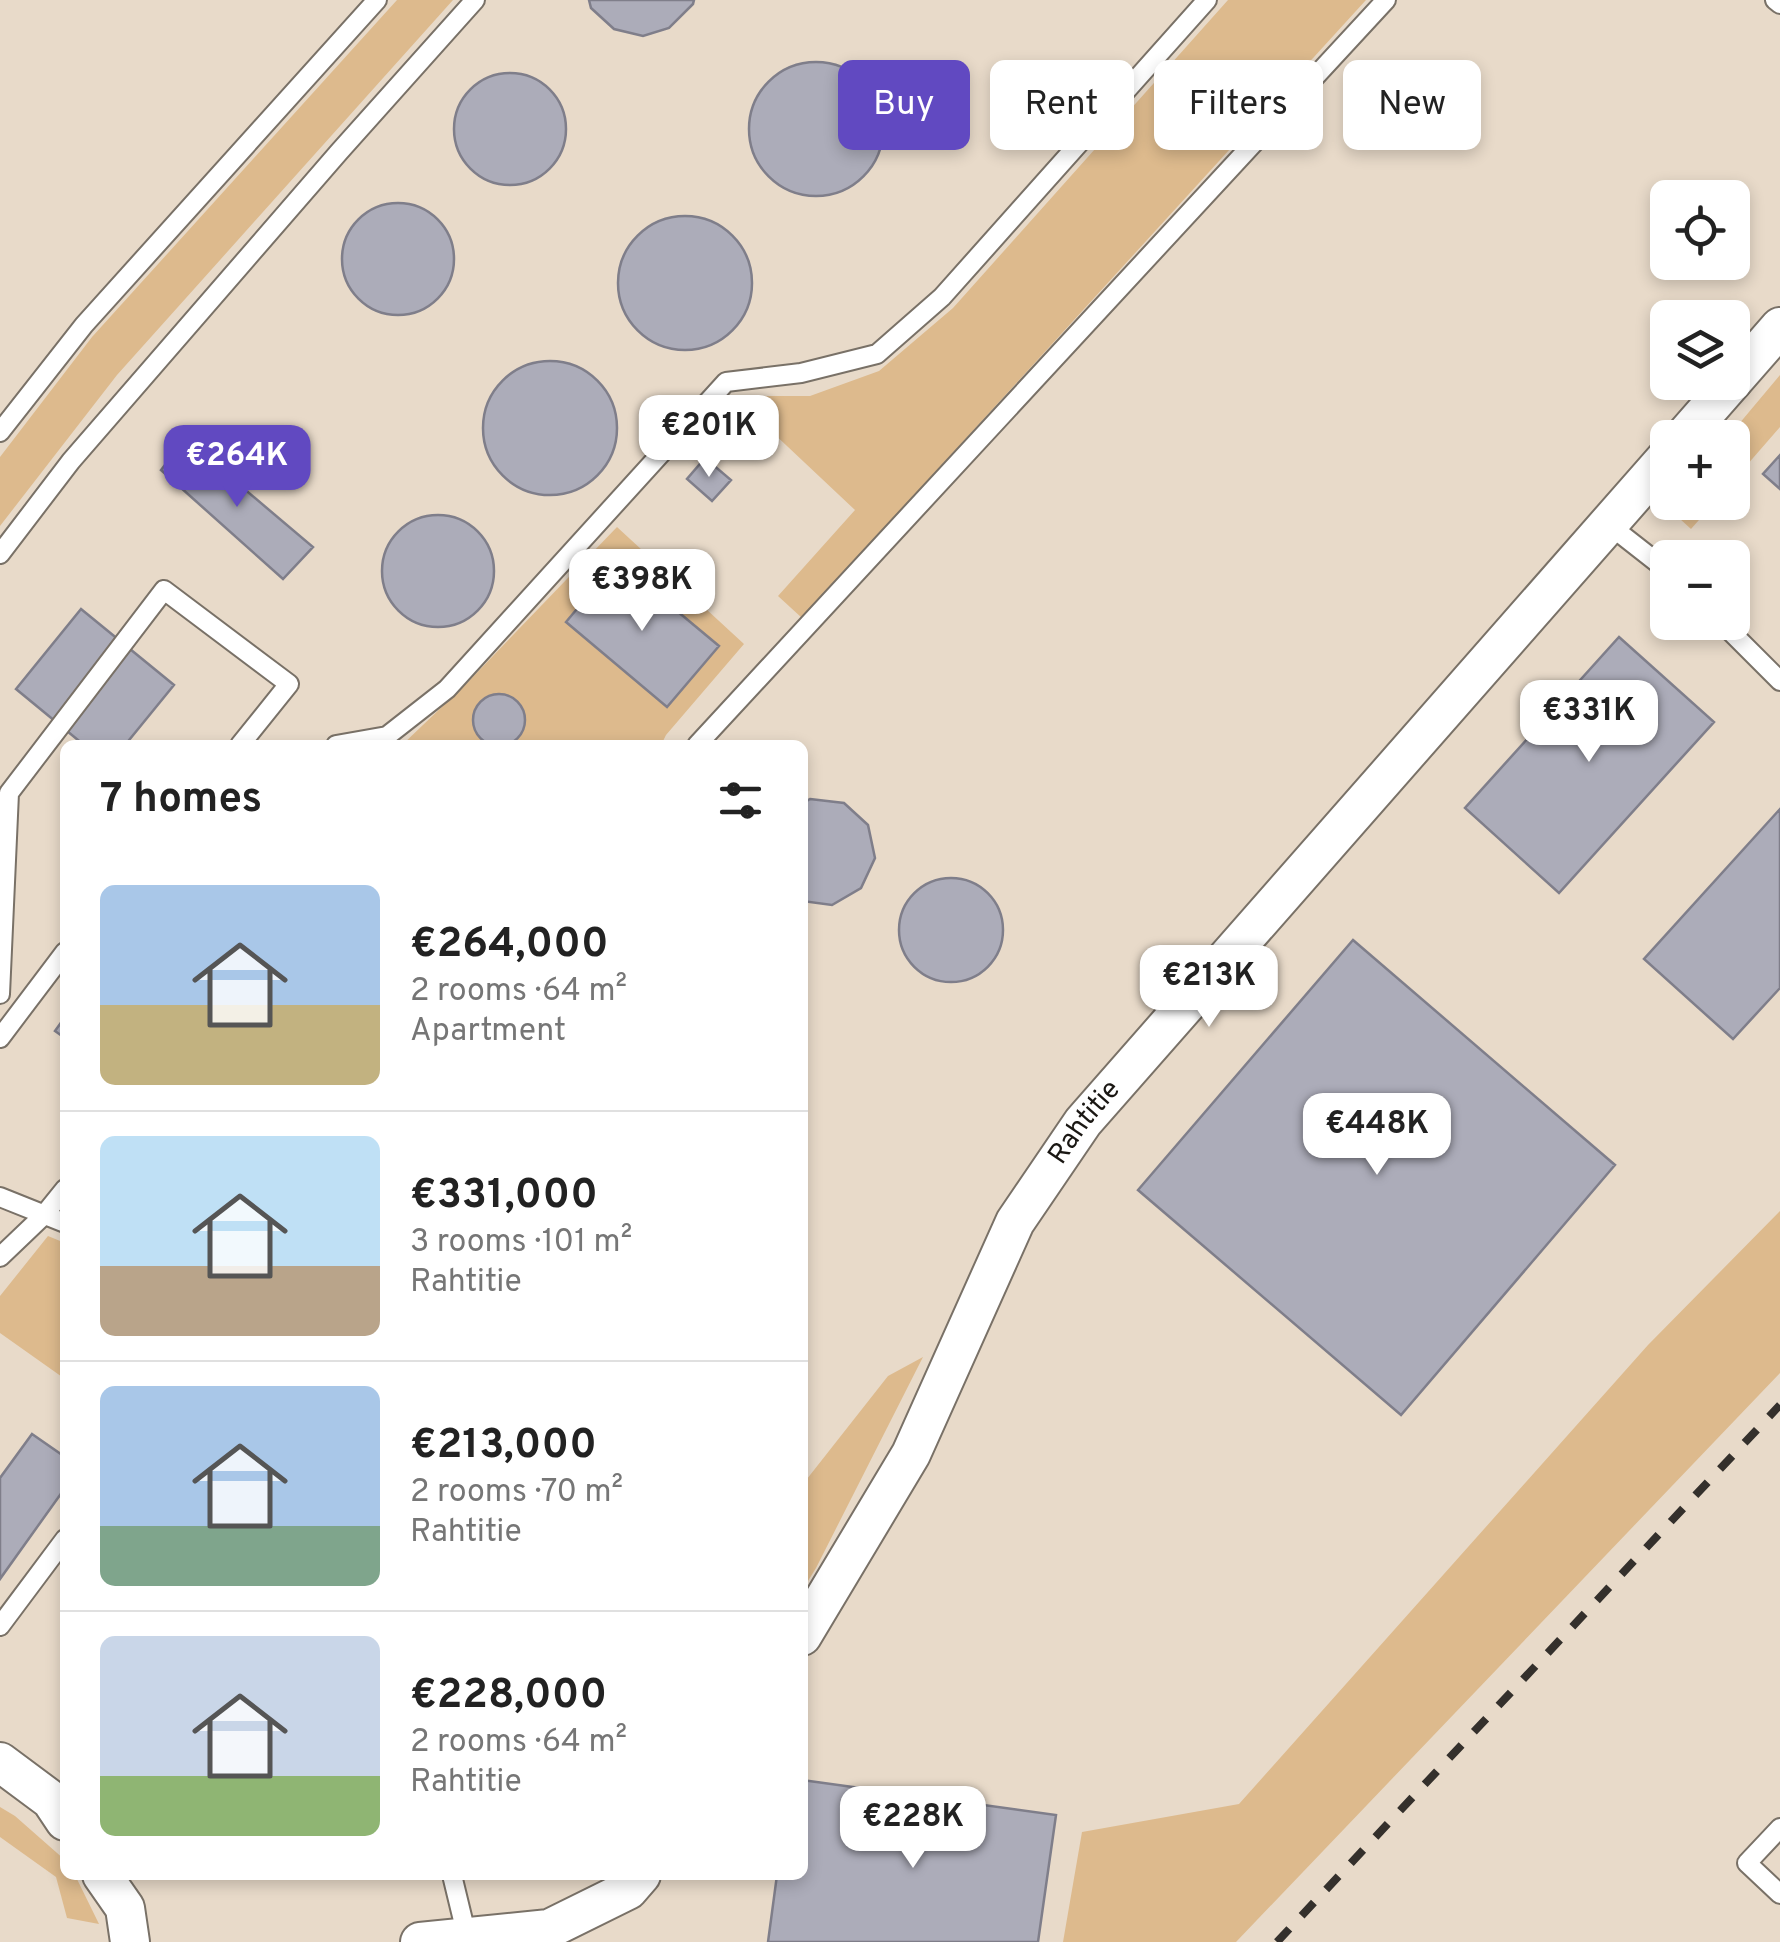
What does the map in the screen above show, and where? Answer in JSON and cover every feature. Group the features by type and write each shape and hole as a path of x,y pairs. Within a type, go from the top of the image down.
{"street":[{"path":"1750,361 1780,327"},
{"path":"1699,420 1717,400"},
{"name":"Rahtitie","path":"808,1626 911,1454 1014,1222 1083,1122 1650,476"},
{"path":"0,1762 50,1800 60,1814"},
{"path":"105,1880 125,1908 130,1942"},
{"path":"420,1942 549,1929 628,1890 637,1880"}],"lane":[{"path":"0,432 84,325 377,0"},
{"path":"0,554 71,461 475,0"},
{"path":"364,740 387,736 448,689 726,382 802,373 877,354 942,297 1207,0"},
{"path":"701,740 1386,0"},
{"path":"1608,524 1650,556"},
{"path":"0,994 8,793 164,590 289,684 244,740"},
{"path":"1738,640 1780,681"},
{"path":"0,1038 60,959"},
{"path":"0,1257 60,1196"},
{"path":"0,1197 60,1221"},
{"path":"0,1626 60,1545"},
{"path":"1780,1828 1748,1863 1780,1894"},
{"path":"453,1880 467,1937"}],"shaded area":[{"path":"0,0 1780,0 1780,1942 0,1942"},
{"path":"397,0 453,0 117,375 0,526 0,457 92,337"},
{"path":"1228,0 1366,0 1311,60 1174,60"},
{"path":"1154,83 1154,150 1229,150 802,618 778,596 855,510 734,396 810,396 879,371 953,308 1094,150 1134,150 1134,105"},
{"path":"1780,375 1780,427 1750,461 1750,420 1742,420"},
{"path":"1681,520 1699,520 1691,529"},
{"path":"617,527 744,644 664,740 407,740"},
{"path":"1780,1211 1780,1373 1236,1942 1063,1942 1082,1832 1239,1804 1648,1345"},
{"path":"48,1236 60,1241 60,1375 0,1333 0,1296"},
{"path":"923,1357 808,1581 808,1478 888,1376"},
{"path":"0,1807 60,1856 60,1880 77,1880 99,1924 67,1918 56,1877 0,1837"}],"building":[{"path":"589,0 694,0 669,28 643,36 614,29 591,8"},
{"path":"803,63 838,66 838,150 880,150 864,177 853,185 829,195 803,195 779,185 760,166 750,142 750,116 760,92 779,73"},
{"path":"510,73 532,77 550,89 562,107 566,129 562,151 550,169 532,181 510,185 488,181 470,169 458,151 454,129 458,107 470,89 488,77"},
{"path":"398,203 420,207 438,219 450,237 454,259 450,281 438,299 420,311 398,315 376,311 358,299 346,281 342,259 346,237 358,219 376,207"},
{"path":"685,216 711,221 733,235 747,257 752,283 747,309 733,331 711,345 685,350 659,345 637,331 623,309 618,283 623,257 637,235 659,221"},
{"path":"550,361 576,366 598,380 612,402 617,428 612,454 598,476 576,490 550,495 524,490 502,476 488,454 483,428 488,402 502,380 524,366"},
{"path":"185,439 313,547 283,579 161,470"},
{"path":"1780,455 1780,489 1763,474"},
{"path":"705,458 731,480 712,501 687,479"},
{"path":"438,515 460,519 478,531 490,549 494,571 490,593 478,611 460,623 438,627 416,623 398,611 386,593 382,571 386,549 398,531 416,519"},
{"path":"617,561 719,646 667,707 566,622"},
{"path":"81,609 174,685 129,740 78,740 16,689"},
{"path":"1619,637 1714,722 1559,893 1465,808"},
{"path":"489,696 509,696 523,710 523,730 514,740 484,740 475,730 475,710"},
{"path":"808,800 844,803 868,825 875,858 861,888 832,905 808,902"},
{"path":"1780,809 1780,988 1733,1039 1644,959"},
{"path":"951,878 971,882 988,893 999,910 1003,930 999,950 988,967 971,978 951,982 931,978 914,967 903,950 899,930 903,910 914,893 931,882"},
{"path":"1353,940 1615,1165 1401,1415 1138,1190"},
{"path":"32,1434 60,1454 60,1495 0,1579 0,1478"},
{"path":"808,1781 1056,1815 1038,1942 768,1942 776,1880 808,1880"}],"railway":[{"path":"1277,1942 1780,1405"}]}
